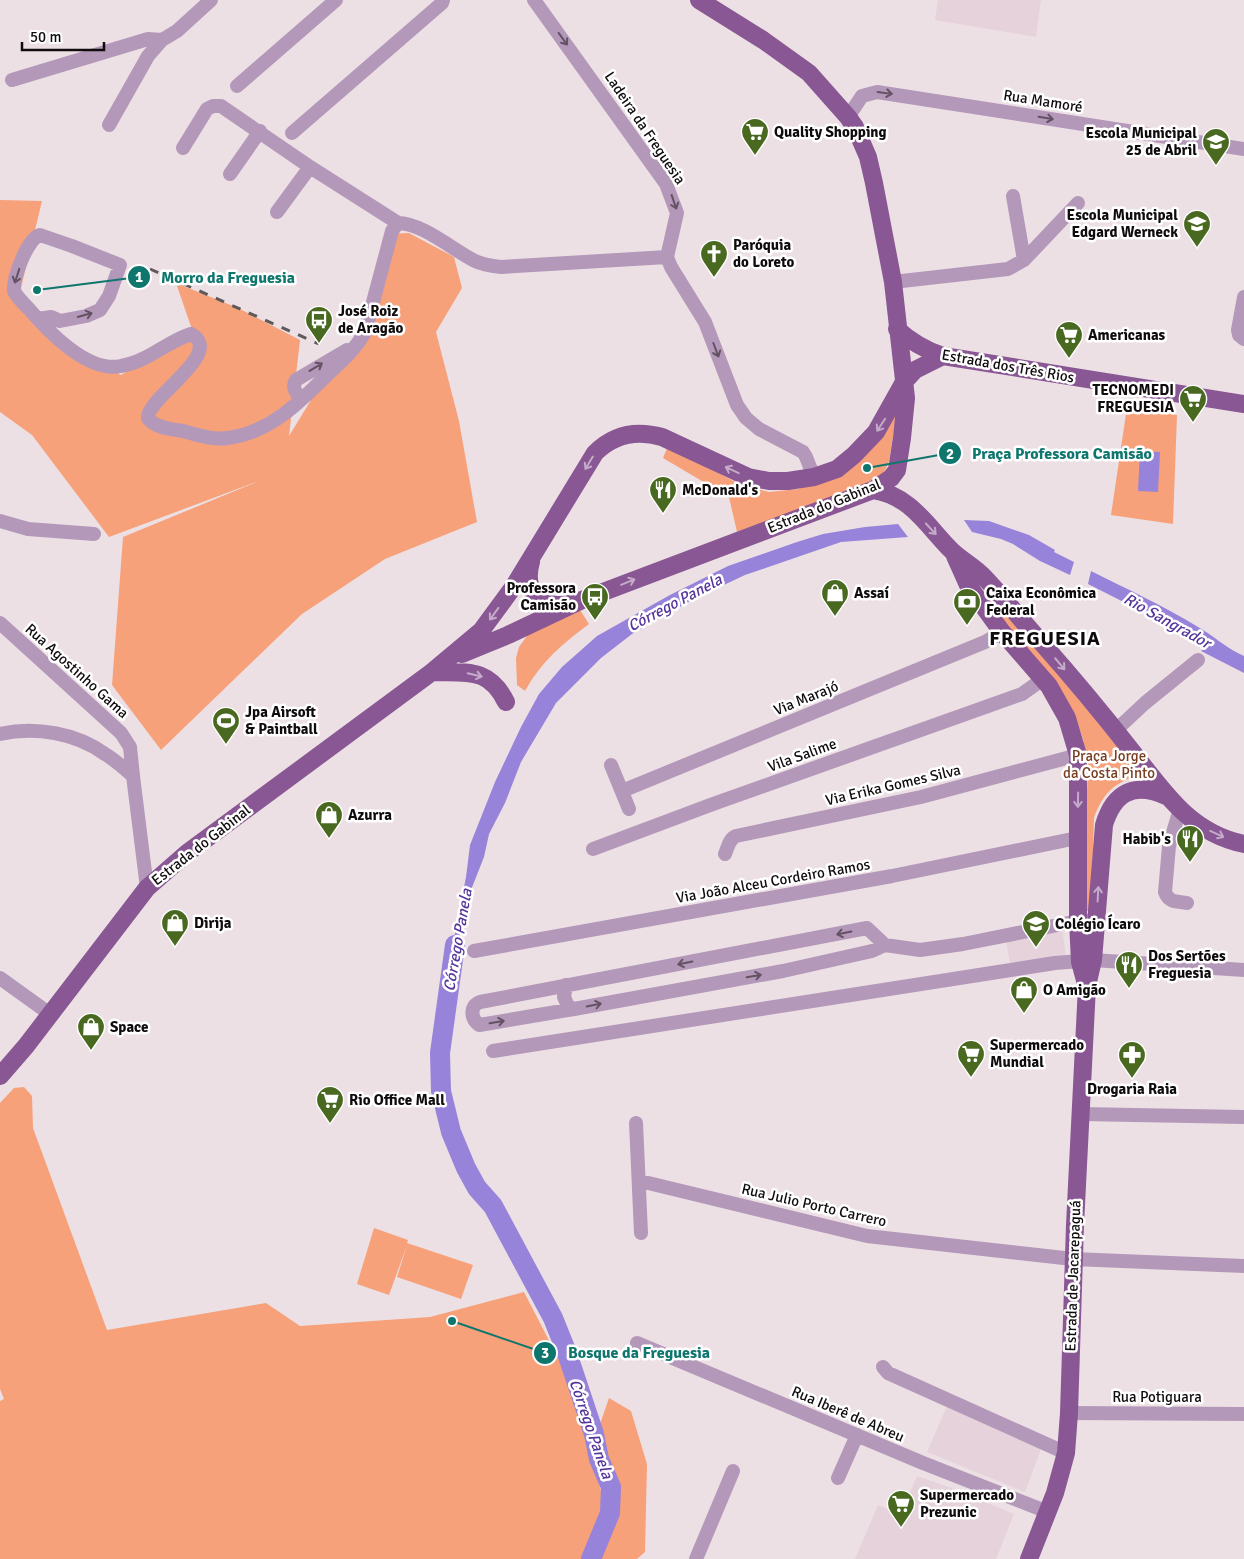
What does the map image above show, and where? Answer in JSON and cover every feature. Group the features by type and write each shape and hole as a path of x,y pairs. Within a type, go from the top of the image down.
{"main road":[{"path":"699,0 763,40 809,73 855,126 868,157 893,282 904,382"},
{"name":"Estrada dos Três Rios","path":"897,329 908,340 923,349 943,356 1244,404"},
{"path":"904,382 915,370 943,356"},
{"name":"Estrada do Gabinal","path":"0,1076 26,1046 147,888 187,853 432,672 486,625 532,559 595,453 602,447 621,436 636,433 649,434 662,437 748,477 769,481 788,481 814,477 840,466 854,455 876,432 904,382"},
{"name":"Estrada do Gabinal","path":"447,660 508,635 576,602 873,490 891,478 897,470 906,398 904,382"},
{"name":"Estrada de Jacarepaguá","path":"873,490 886,492 907,504 954,553 983,575 1058,661 1141,762 1166,796"},
{"name":"Estrada de Jacarepaguá","path":"954,553 968,585 1002,632 1044,679 1067,718 1078,755 1078,921 1087,961"},
{"path":"532,559 528,572 529,585 536,596 547,604 561,606 576,602"},
{"path":"432,672 468,673 482,676 489,679 500,689 506,702"},
{"name":"Estrada de Jacarepaguá","path":"1028,1559 1055,1493 1066,1453 1087,961 1096,921 1104,825 1110,809 1121,796 1132,790 1145,789 1166,796"},
{"path":"1166,796 1196,823 1213,833 1244,844"}],"street":[{"path":"108,125 148,56 162,40 177,30 211,0"},
{"path":"238,86 336,0"},
{"path":"292,134 442,3 443,0"},
{"name":"Ladeira da Freguesia","path":"534,0 666,184 678,212 667,257"},
{"path":"12,80 148,39 162,40"},
{"name":"Rua Mamoré","path":"848,117 862,96 877,92 1244,149"},
{"path":"183,148 208,109 213,106 221,106 310,167 398,223 417,228 475,261 501,268 667,257 671,267 706,322 737,405 746,418 759,429 803,452 814,477"},
{"path":"230,174 260,131"},
{"path":"277,212 310,167"},
{"path":"1013,196 1024,260"},
{"path":"893,282 1008,269 1024,260 1078,203"},
{"path":"38,319 51,317 60,321 86,316 100,310 109,296 120,265 45,236 36,236 30,242 25,252 13,288 15,294 38,319 60,341 94,362 108,366 120,367 139,361 181,338 193,334 199,343 199,354 148,411 148,419 155,424 208,437 229,438 250,433 273,422 301,400 294,388 298,378 338,354 358,345 365,332 392,231 398,223"},
{"path":"1244,297 1238,330 1244,339"},
{"path":"0,521 28,528 94,534"},
{"name":"Rua Agostinho Gama","path":"0,623 121,733 130,747 147,888"},
{"name":"Via Marajó","path":"622,791 985,642 1002,632"},
{"path":"1115,731 1145,703 1198,660"},
{"name":"Vila Salime","path":"593,848 1022,694 1044,679"},
{"path":"0,734 41,730 78,739 104,753 133,776"},
{"name":"Via Erika Gomes Silva","path":"725,854 730,841 736,836 921,797 1078,755"},
{"path":"610,764 629,809"},
{"path":"1180,809 1169,846 1165,892 1167,898 1173,902 1187,903"},
{"name":"Via João Alceu Cordeiro Ramos","path":"474,951 892,876 1078,838"},
{"path":"885,945 867,928 476,1003 472,1014 474,1021 479,1025 783,971 872,951 885,945 920,950 963,944 1078,921 1096,921"},
{"path":"493,1051 1046,965 1087,961 1244,970"},
{"path":"0,978 50,1014"},
{"path":"566,985 564,996 568,1006 574,1008"},
{"path":"1080,1114 1244,1117"},
{"path":"636,1123 641,1233"},
{"name":"Rua Julio Porto Carrero","path":"640,1181 867,1236 1074,1259 1244,1266"},
{"name":"Rua Iberê de Abreu","path":"637,1342 857,1435 1048,1512"},
{"path":"883,1367 888,1373 1066,1453"},
{"name":"Rua Potiguara","path":"1069,1413 1244,1414"},
{"path":"838,1478 857,1435"},
{"path":"696,1559 733,1471"}],"shaded area":[{"path":"938,0 1041,0 1036,37 935,20"},
{"name":"Colégio Ícaro","path":"1062,928 1066,956 1010,964 1006,941"},
{"path":"947,1406 1041,1449 1025,1492 927,1452"},
{"path":"917,1476 1014,1514 996,1559 855,1559 878,1505 901,1514"}],"green space":[{"path":"0,200 42,201 20,292 70,344 121,375 187,337 197,344 176,283 238,308 300,340 289,436 311,400 363,336 391,234 409,233 454,257 462,288 436,332 459,421 477,522 385,559 302,614 161,750 112,685 123,537 259,481 109,537 32,435 0,412"},
{"path":"898,407 889,461 883,475 871,484 737,532 729,497 663,458 668,446 739,484 769,492 798,489 836,476"},
{"path":"1127,407 1177,415 1173,524 1111,515"},
{"path":"580,610 589,624 570,638 545,662 525,691 517,685 516,658 519,647 529,633"},
{"name":"Praça Jorge da Costa Pinto","path":"1004,613 1009,616 1142,775 1118,784 1112,789 1102,801 1094,818 1091,909 1089,911 1085,911 1083,904 1088,764 1083,739 1075,716 1005,623 1001,616"},
{"path":"24,1087 32,1096 33,1128 107,1330 266,1303 300,1326 430,1317 524,1292 571,1383 603,1498 600,1531 585,1559 0,1559 0,1401 4,1399 0,1389 0,1103 14,1088"},
{"path":"374,1228 408,1240 407,1243 473,1265 461,1299 397,1277 407,1245 389,1295 357,1284"},
{"path":"609,1398 631,1411 647,1464 645,1552 637,1559 598,1559 602,1542 607,1475 599,1427"}],"water":[{"path":"1140,451 1160,452 1158,492 1138,491"},
{"path":"964,520 989,521 1029,535 1055,550 1054,552 1074,562 1070,575 1040,561 1013,544 972,532"},
{"path":"898,524 908,537 841,542 745,575 692,600 632,634 601,658 556,703 521,762 505,803 489,834 484,857 471,890 451,971 454,938 470,845 495,782 521,727 539,694 562,667 597,636 670,595 728,566 823,534"},
{"name":"Rio Sangrador","path":"1091,571 1172,612 1244,656 1244,673 1201,651 1205,648 1175,628 1088,584"}],"waterway":[{"name":"Córrego Panela","path":"455,945 440,1053 441,1091 451,1132 466,1168 477,1188 493,1206 553,1318 567,1353 594,1434 599,1459 611,1487 610,1513 591,1559"}],"railway":[{"path":"150,269 319,344"}],"place":[{"name":"Quality Shopping","path":"755,156"},
{"name":"Escola Municipal 25 de Abril","path":"1216,166"},
{"name":"Escola Municipal Edgard Werneck","path":"1197,248"},
{"name":"Paróquia do Loreto","path":"714,278"},
{"name":"Morro da Freguesia","path":"37,290"},
{"name":"José Roiz de Aragão","path":"319,344"},
{"name":"Americanas","path":"1069,359"},
{"name":"TECNOMEDI FREGUESIA","path":"1193,423"},
{"name":"Praça Professora Camisão","path":"867,468"},
{"name":"McDonald's","path":"663,514"},
{"name":"Assaí","path":"835,617"},
{"name":"Professora Camisão","path":"595,621"},
{"name":"Caixa Econômica Federal","path":"967,626"},
{"name":"Jpa Airsoft & Paintball","path":"226,745"},
{"name":"Azurra","path":"329,839"},
{"name":"Habib's","path":"1190,863"},
{"name":"Dirija","path":"175,947"},
{"name":"Colégio Ícaro","path":"1036,948"},
{"name":"Dos Sertões Freguesia","path":"1129,989"},
{"name":"O Amigão","path":"1024,1014"},
{"name":"Space","path":"91,1051"},
{"name":"Supermercado Mundial","path":"971,1078"},
{"name":"Drogaria Raia","path":"1132,1079"},
{"name":"Rio Office Mall","path":"330,1124"},
{"name":"Bosque da Freguesia","path":"452,1321"},
{"name":"Supermercado Prezunic","path":"901,1528"}],"district":[{"name":"FREGUESIA","path":"1045,638"}]}
